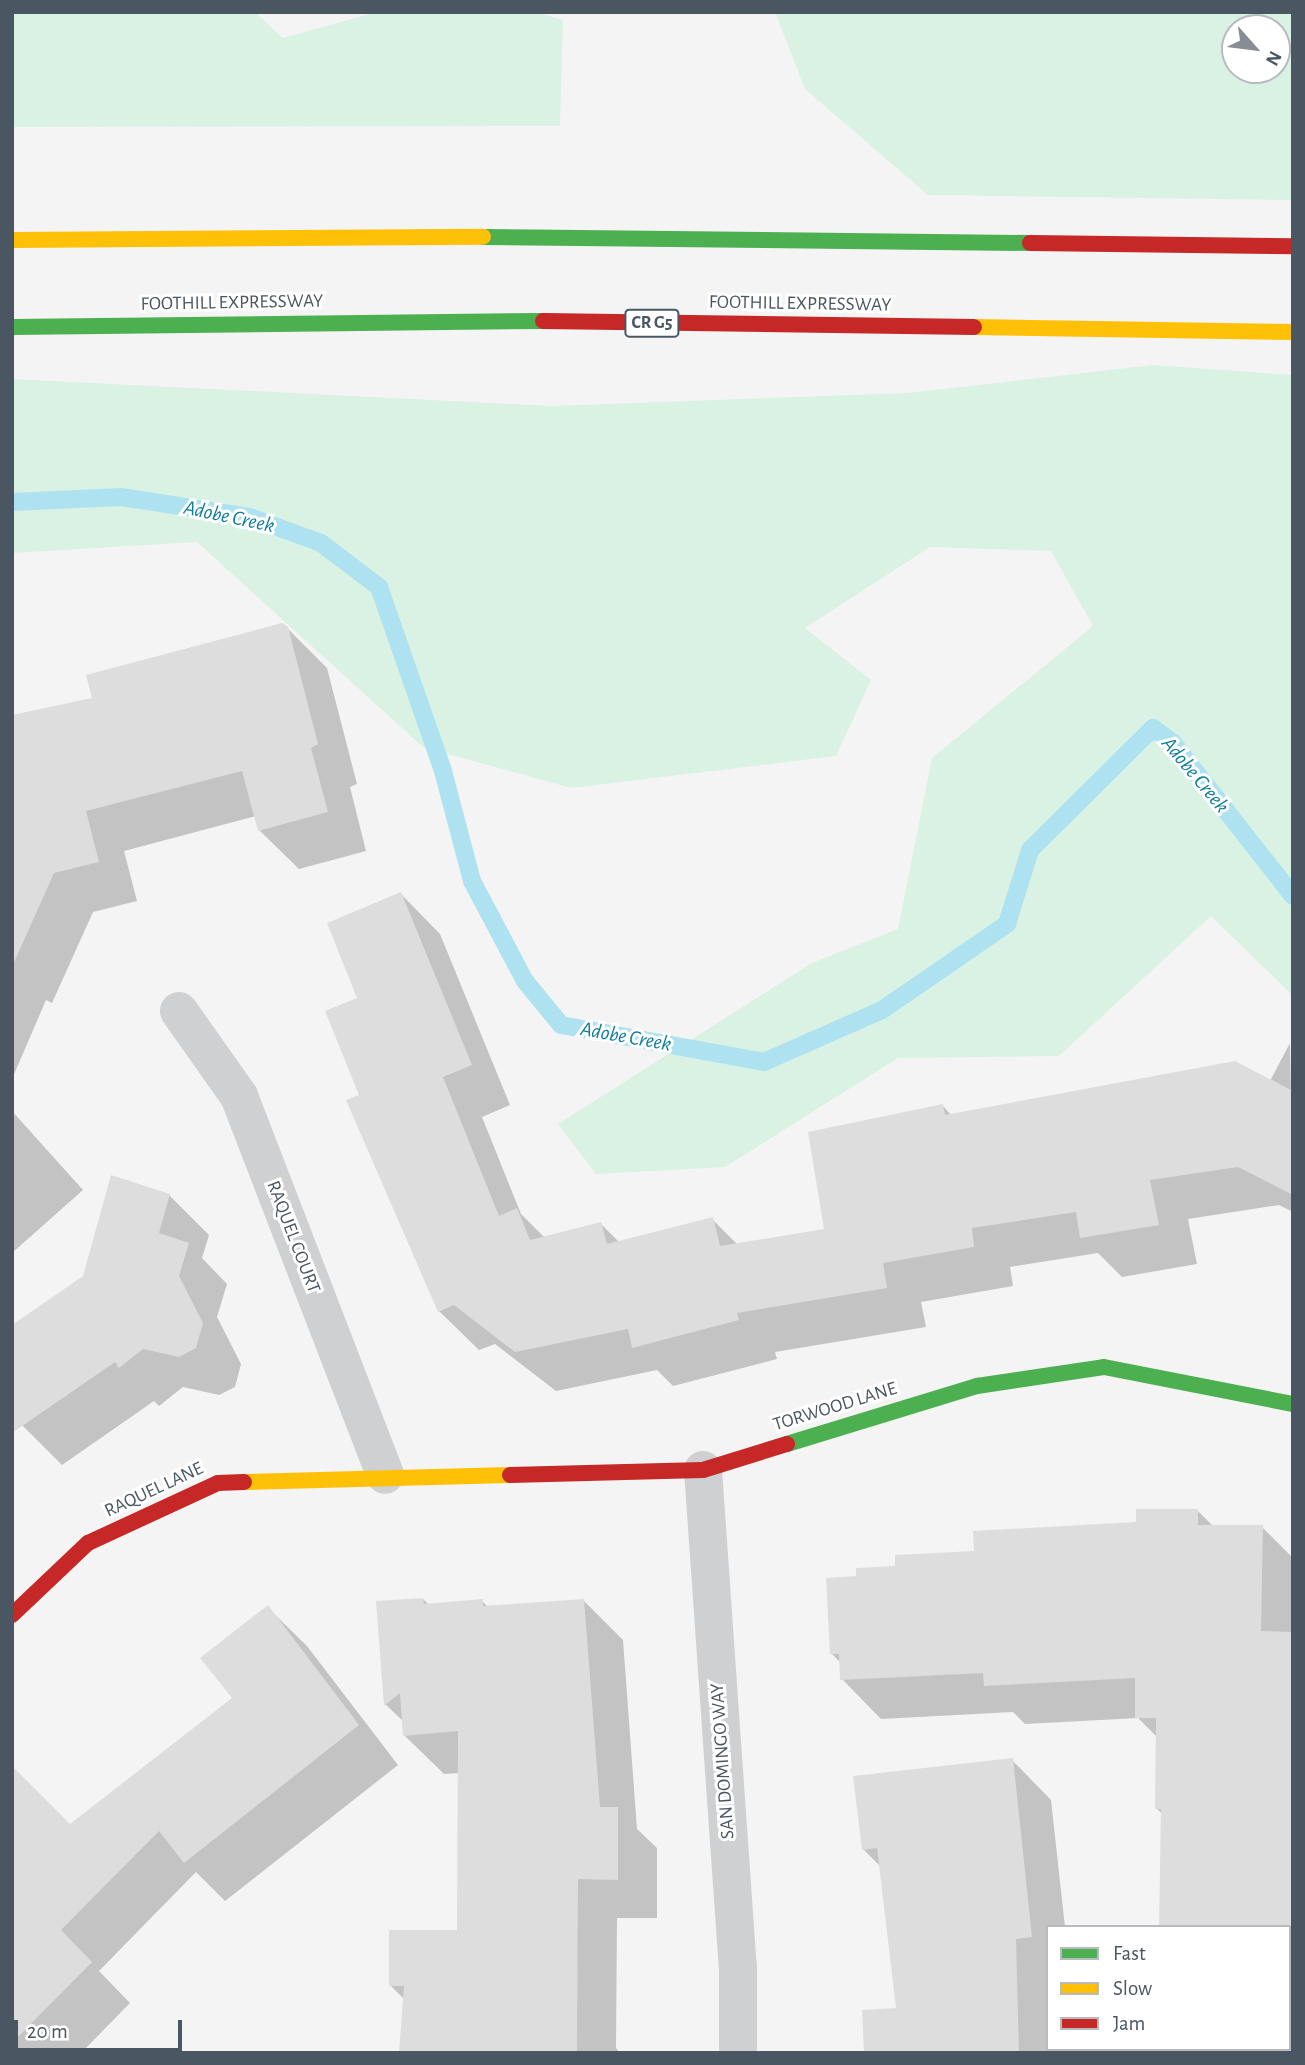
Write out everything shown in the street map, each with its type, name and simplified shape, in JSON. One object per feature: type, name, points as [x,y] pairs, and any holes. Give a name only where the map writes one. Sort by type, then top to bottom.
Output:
[{"type":"main road","points":[[12,240],[451,237],[1293,246]]},
{"type":"main road","name":"FOOTHILL EXPRESSWAY","points":[[12,327],[454,320],[1293,332]]},
{"type":"main road","name":"TORWOOD LANE","points":[[385,1475],[703,1470],[977,1386],[1104,1367],[1293,1404]]},
{"type":"main road","name":"RAQUEL LANE","points":[[12,1615],[88,1543],[218,1483],[385,1475]]},
{"type":"street","name":"RAQUEL COURT","points":[[179,1011],[239,1096],[385,1475]]},
{"type":"street","name":"SAN DOMINGO WAY","points":[[703,1470],[738,1966],[738,2053]]},
{"type":"green space","points":[[12,12],[255,12],[283,38],[377,12],[536,12],[563,20],[560,126],[12,127]]},
{"type":"green space","points":[[775,12],[1293,12],[1293,200],[928,195],[805,89]]},
{"type":"green space","points":[[1153,365],[1293,375],[1293,996],[1211,916],[1059,1056],[898,1058],[725,1167],[596,1174],[558,1124],[812,963],[898,929],[932,758],[1093,626],[1051,551],[930,547],[805,628],[871,680],[836,756],[571,788],[423,747],[197,542],[12,553],[12,379],[552,406],[908,393]]},
{"type":"building","points":[[282,623],[288,627],[318,744],[311,748],[328,812],[258,831],[242,771],[86,811],[99,862],[54,873],[12,967],[12,715],[92,698],[86,675]]},
{"type":"building","points":[[401,892],[472,1065],[443,1077],[499,1216],[517,1208],[530,1240],[601,1222],[607,1244],[713,1217],[720,1246],[824,1229],[808,1132],[943,1104],[945,1115],[1235,1061],[1293,1091],[1293,1195],[1238,1167],[1150,1180],[1159,1225],[1080,1238],[1076,1212],[972,1228],[974,1247],[883,1263],[887,1288],[737,1313],[739,1320],[632,1348],[628,1329],[515,1352],[454,1305],[438,1312],[346,1100],[359,1095],[325,1011],[357,998],[327,923]]},
{"type":"building","points":[[111,1175],[170,1194],[159,1233],[189,1243],[179,1276],[203,1323],[196,1348],[179,1357],[143,1349],[119,1368],[115,1362],[12,1433],[12,1325],[83,1276]]},
{"type":"building","points":[[1136,1509],[1198,1509],[1198,1525],[1263,1525],[1261,1631],[1293,1632],[1293,1927],[1159,1925],[1161,1809],[1155,1809],[1156,1718],[1135,1718],[1135,1678],[984,1686],[983,1673],[840,1680],[839,1654],[830,1654],[826,1578],[856,1576],[856,1568],[895,1566],[895,1555],[974,1551],[973,1531],[1136,1522]]},
{"type":"building","points":[[423,1598],[424,1604],[483,1599],[483,1606],[584,1599],[600,1807],[618,1807],[618,1880],[578,1879],[577,2053],[399,2053],[404,1986],[389,1986],[389,1930],[457,1930],[458,1731],[403,1736],[400,1693],[384,1706],[376,1601]]},
{"type":"building","points":[[268,1605],[359,1725],[184,1863],[159,1831],[61,1930],[92,1962],[12,2043],[12,1766],[70,1824],[232,1698],[200,1658]]},
{"type":"building","points":[[1013,1758],[1032,1937],[1016,1939],[1019,2053],[864,2053],[862,2010],[896,2008],[877,1848],[862,1850],[853,1776]]},
{"type":"waterway","name":"Adobe Creek","points":[[12,502],[121,497],[250,517],[321,543],[379,587],[443,771],[472,881],[525,981],[561,1025],[764,1062],[882,1010],[1007,924],[1030,850],[1153,728],[1173,743],[1293,896]]},
{"type":"traffic: fast","points":[[483,237],[1030,243]]},
{"type":"traffic: fast","points":[[12,327],[543,321]]},
{"type":"traffic: fast","points":[[787,1444],[977,1386],[1104,1367],[1293,1404]]},
{"type":"traffic: slow","points":[[12,240],[483,237]]},
{"type":"traffic: slow","points":[[974,327],[1293,332]]},
{"type":"traffic: slow","points":[[244,1482],[510,1475]]},
{"type":"traffic: jam","points":[[1030,243],[1293,246]]},
{"type":"traffic: jam","points":[[543,321],[974,327]]},
{"type":"traffic: jam","points":[[510,1475],[703,1470],[787,1444]]},
{"type":"traffic: jam","points":[[12,1615],[88,1543],[218,1483],[244,1482]]}]
